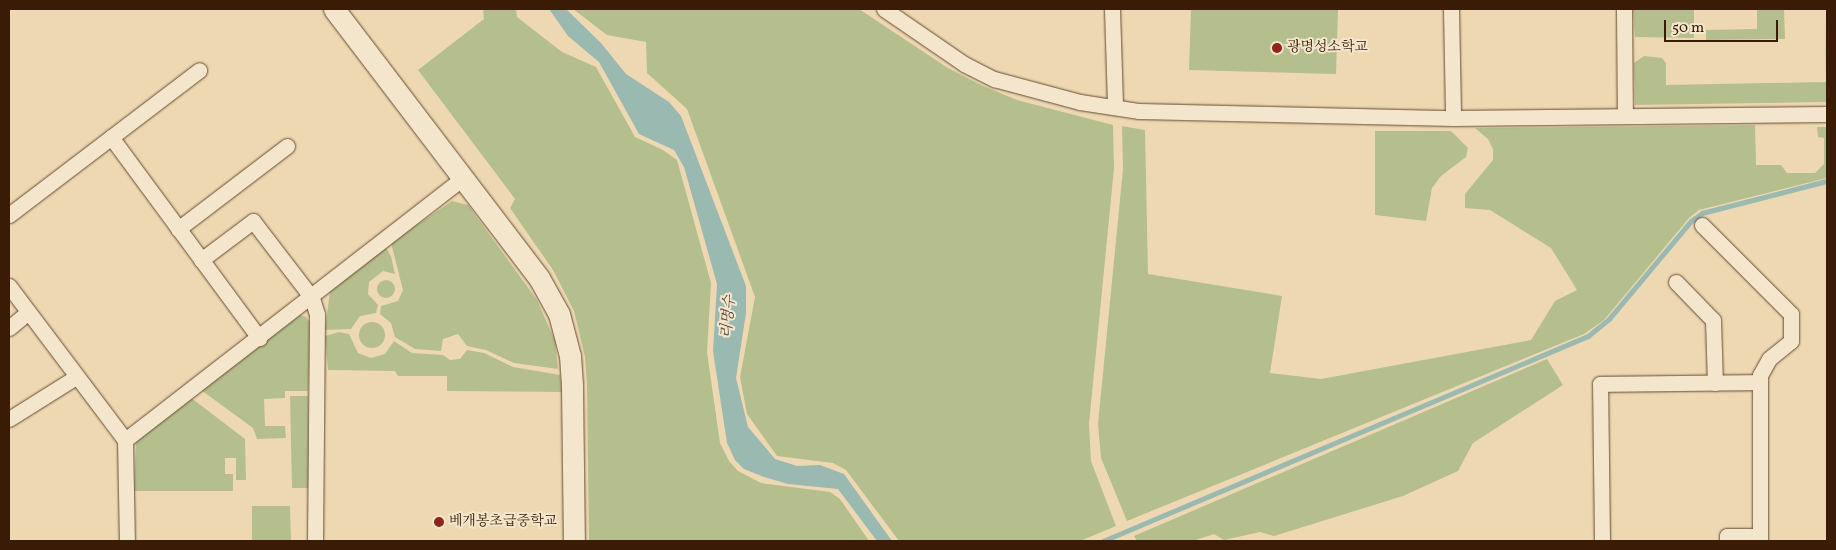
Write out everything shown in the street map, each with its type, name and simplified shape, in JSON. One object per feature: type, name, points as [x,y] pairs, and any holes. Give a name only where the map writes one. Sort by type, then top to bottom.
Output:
[{"type":"street","points":[[334,9],[462,179],[540,278],[559,314],[570,356],[572,386],[574,541]]},
{"type":"street","points":[[884,9],[964,64],[994,79],[1080,102],[1139,111],[1453,118],[1827,114]]},
{"type":"street","points":[[1112,9],[1115,107]]},
{"type":"street","points":[[1451,9],[1453,118]]},
{"type":"street","points":[[1624,9],[1626,115]]},
{"type":"street","points":[[9,215],[199,70]]},
{"type":"street","points":[[111,137],[258,338]]},
{"type":"street","points":[[178,229],[287,146]]},
{"type":"street","points":[[125,440],[312,298],[462,179]]},
{"type":"street","points":[[201,260],[253,221],[312,298],[317,314],[315,541]]},
{"type":"street","points":[[1702,225],[1790,314],[1791,341],[1769,359],[1760,375],[1760,539],[1727,536],[1728,541]]},
{"type":"street","points":[[1676,282],[1713,320],[1715,383]]},
{"type":"street","points":[[9,286],[125,440],[127,541]]},
{"type":"street","points":[[9,328],[28,312]]},
{"type":"street","points":[[9,419],[76,377]]},
{"type":"street","points":[[1602,541],[1600,384],[1760,382]]},
{"type":"green space","points":[[483,9],[516,9],[517,17],[562,52],[596,67],[635,137],[663,150],[677,160],[711,283],[707,352],[720,443],[729,461],[738,471],[761,483],[830,492],[840,499],[869,541],[589,541],[587,384],[585,357],[574,311],[553,270],[510,208],[515,199],[418,70],[484,19]]},
{"type":"green space","points":[[573,9],[859,9],[948,68],[981,85],[1017,100],[1113,125],[1114,168],[1089,424],[1091,461],[1116,526],[1080,541],[899,541],[846,470],[833,463],[777,456],[747,414],[740,377],[755,297],[687,109],[647,73],[646,42],[607,35]]},
{"type":"green space","points":[[1191,9],[1338,9],[1336,74],[1189,70]]},
{"type":"green space","points":[[1633,9],[1694,9],[1694,38],[1635,37]]},
{"type":"green space","points":[[1757,9],[1784,9],[1785,39],[1706,40],[1706,30],[1757,29]]},
{"type":"green space","points":[[1825,9],[1827,102],[1635,105],[1634,63],[1644,56],[1662,58],[1666,63],[1666,85],[1826,82]]},
{"type":"green space","points":[[1755,125],[1756,165],[1781,165],[1787,173],[1815,173],[1824,164],[1824,138],[1818,137],[1817,127],[1827,127],[1827,178],[1699,210],[1689,218],[1604,320],[1584,334],[1127,521],[1101,458],[1098,424],[1123,169],[1122,126],[1145,130],[1148,274],[1282,296],[1270,373],[1321,379],[1531,340],[1555,301],[1577,290],[1551,248],[1490,210],[1465,208],[1465,194],[1493,160],[1493,149],[1488,139],[1475,128]]},
{"type":"green space","points":[[1375,131],[1451,131],[1468,148],[1466,157],[1441,176],[1432,188],[1426,221],[1375,215]]},
{"type":"green space","points":[[452,201],[468,205],[537,300],[555,341],[558,369],[514,363],[486,350],[467,346],[458,334],[443,339],[441,351],[415,349],[395,337],[391,323],[380,314],[381,306],[398,301],[403,290],[391,243]]},
{"type":"green space","points":[[386,248],[391,256],[395,274],[383,271],[369,282],[368,294],[378,305],[376,313],[360,316],[351,329],[325,330],[330,291]]},
{"type":"green space","points":[[386,280],[392,283],[395,289],[392,295],[386,298],[380,295],[377,289],[380,283]]},
{"type":"green space","points":[[300,315],[306,317],[311,324],[308,391],[285,391],[285,398],[264,399],[265,426],[285,426],[286,438],[257,439],[253,428],[201,390]]},
{"type":"green space","points":[[372,322],[381,326],[385,335],[381,344],[372,348],[363,344],[359,335],[363,326]]},
{"type":"green space","points":[[339,332],[349,334],[358,353],[371,358],[385,354],[394,341],[412,353],[443,355],[450,360],[460,359],[467,350],[484,353],[513,367],[560,375],[562,392],[447,391],[447,376],[398,376],[395,371],[328,370],[325,336]]},
{"type":"green space","points":[[1547,359],[1563,385],[1473,443],[1458,471],[1403,496],[1274,536],[1260,532],[1224,540],[1214,534],[1193,541],[1137,541],[1134,536]]},
{"type":"green space","points":[[290,396],[308,396],[310,488],[292,488]]},
{"type":"green space","points":[[190,397],[245,439],[246,480],[236,480],[236,458],[225,458],[225,474],[233,474],[233,491],[134,491],[136,442],[140,435]]},
{"type":"green space","points":[[252,506],[290,506],[291,541],[252,541]]},
{"type":"water","name":"리명수","points":[[549,9],[566,9],[601,43],[626,74],[669,102],[681,116],[746,286],[746,313],[736,378],[748,427],[775,459],[797,466],[820,465],[844,474],[892,541],[877,541],[838,489],[788,484],[744,469],[735,460],[727,443],[713,351],[717,284],[684,167],[674,150],[639,134],[599,62],[568,36]]},
{"type":"waterway","points":[[1103,541],[1588,336],[1609,319],[1691,221],[1702,213],[1827,181]]},
{"type":"place","name":"광명성소학교","points":[[1277,48]]},
{"type":"place","name":"베개봉초급중학교","points":[[439,522]]}]
